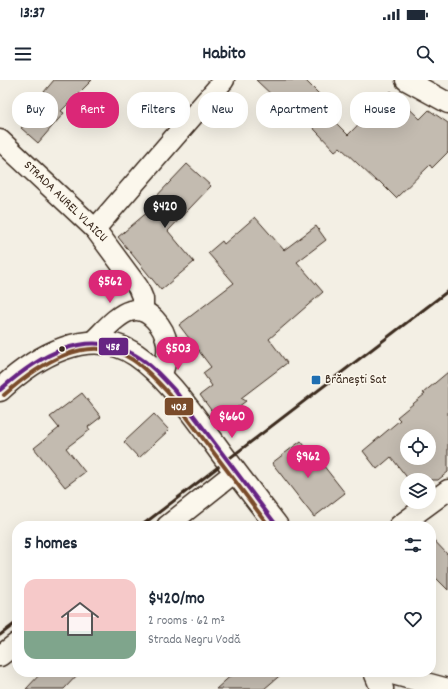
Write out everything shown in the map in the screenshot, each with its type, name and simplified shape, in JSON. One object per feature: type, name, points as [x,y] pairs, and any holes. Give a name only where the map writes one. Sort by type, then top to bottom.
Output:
[{"type":"main road","points":[[0,390],[23,370],[40,359],[67,347],[92,342],[127,350],[143,360],[161,377],[273,521]]},
{"type":"main road","points":[[377,677],[382,689]]},
{"type":"street","points":[[95,229],[224,80]]},
{"type":"street","points":[[406,80],[448,103]]},
{"type":"street","name":"STRADA AUREL VLAICU","points":[[0,140],[95,229],[111,248],[138,287],[143,299],[144,311]]},
{"type":"street","points":[[92,342],[123,314],[136,310],[144,311],[155,320],[164,334],[167,344],[166,357],[161,377]]},
{"type":"street","points":[[173,521],[235,472]]},
{"type":"street","points":[[406,521],[448,490]]},
{"type":"street","points":[[0,656],[12,647]]},
{"type":"street","points":[[404,677],[448,689]]},
{"type":"building","points":[[54,80],[92,80],[80,92],[66,92],[66,106],[61,111],[64,113],[58,120],[58,92],[44,92]]},
{"type":"building","points":[[256,80],[305,80],[317,92],[269,92]]},
{"type":"building","points":[[410,109],[420,119],[429,110],[448,123],[448,152],[432,168],[430,165],[396,198],[340,147],[335,151],[313,128],[341,128],[348,135],[355,128],[410,128]]},
{"type":"building","points":[[21,128],[51,128],[38,143]]},
{"type":"building","points":[[187,164],[211,186],[168,231],[194,262],[161,290],[118,237],[156,205],[152,201]]},
{"type":"building","points":[[255,217],[284,250],[316,226],[326,240],[297,262],[323,292],[269,339],[287,363],[241,398],[246,401],[219,421],[200,395],[212,386],[203,373],[211,367],[179,325],[234,283],[208,253],[222,241],[224,244]]},
{"type":"building","points":[[448,372],[448,472],[438,480],[436,480],[436,473],[404,473],[391,457],[377,469],[363,451],[400,420],[397,417],[425,394],[423,393]]},
{"type":"building","points":[[82,393],[101,417],[88,427],[90,430],[66,448],[85,472],[65,487],[34,448],[59,428],[50,417]]},
{"type":"building","points":[[154,414],[169,430],[139,458],[124,442]]},
{"type":"building","points":[[301,441],[321,467],[323,465],[345,493],[314,517],[272,463]]},
{"type":"building","points":[[436,542],[448,555],[448,590],[436,578]]},
{"type":"building","points":[[37,677],[75,677],[64,689],[26,689]]},
{"type":"building","points":[[229,677],[278,677],[264,689],[216,689]]},
{"type":"railway","points":[[148,521],[448,291]]},
{"type":"railway","points":[[0,635],[12,626]]},
{"type":"transit line","name":"458","points":[[0,390],[30,367],[63,349],[81,345],[98,344],[117,347],[135,355],[152,367],[176,392],[273,521]]},
{"type":"transit line","name":"403","points":[[4,395],[33,372],[48,363],[65,355],[82,350],[99,349],[116,352],[133,360],[149,373],[171,396],[265,521]]},
{"type":"place","name":"Brănești Sat","points":[[316,380]]}]
